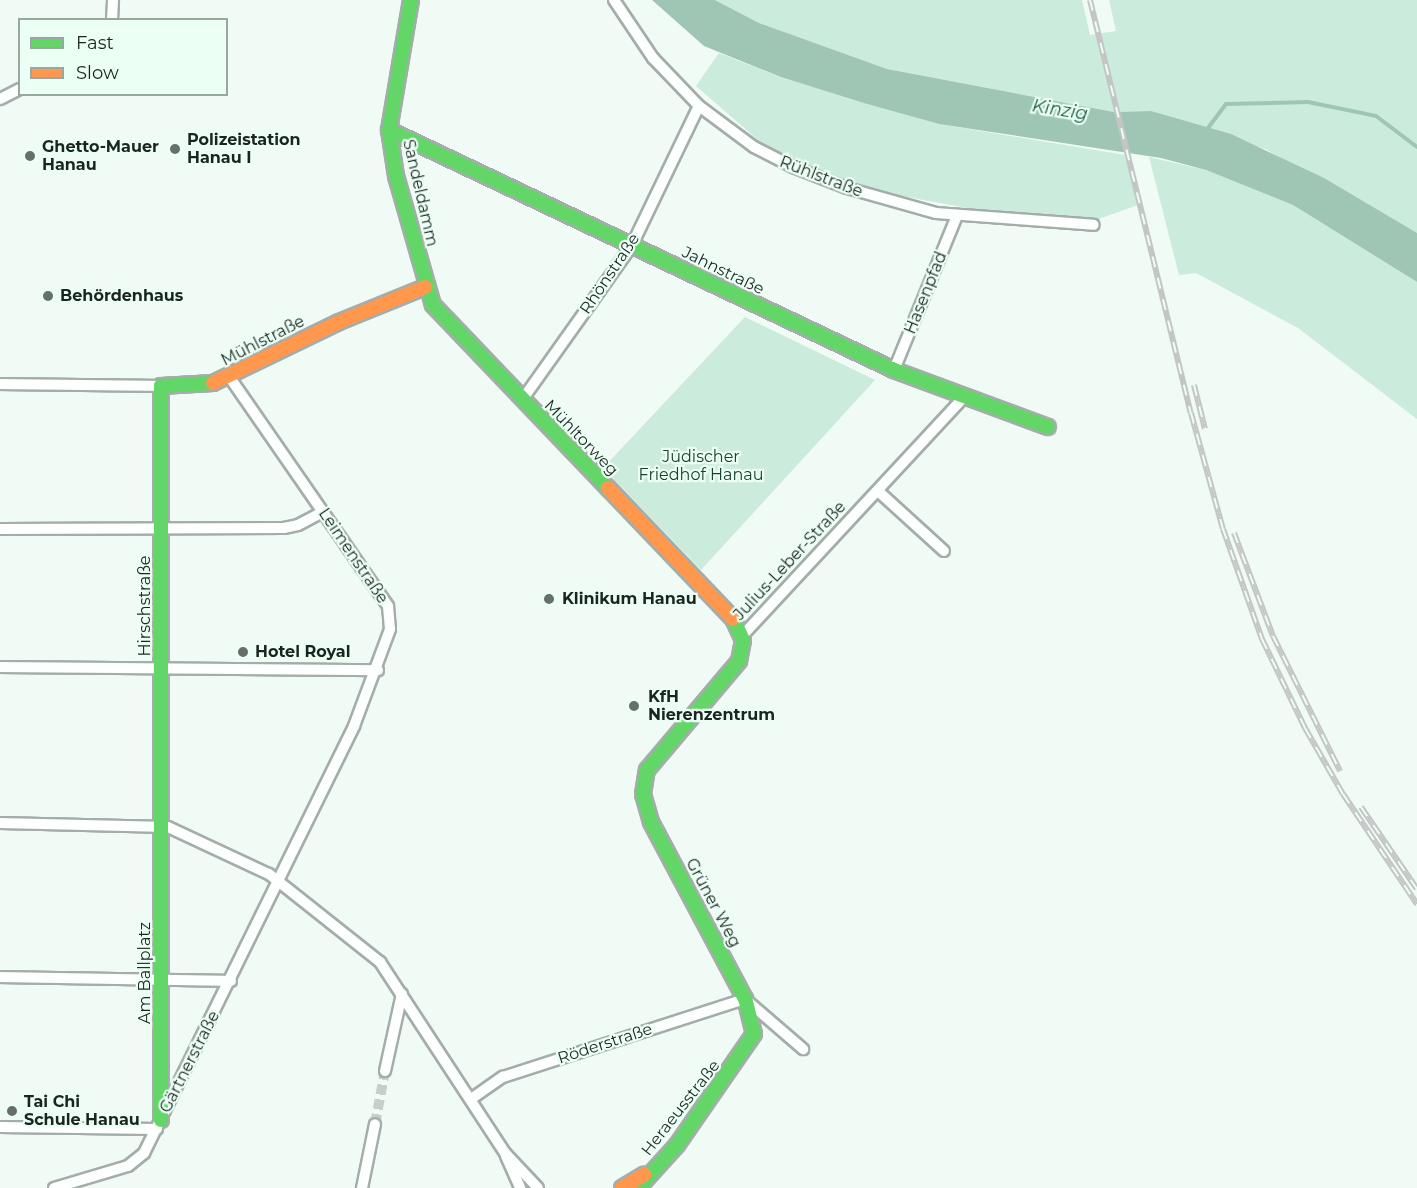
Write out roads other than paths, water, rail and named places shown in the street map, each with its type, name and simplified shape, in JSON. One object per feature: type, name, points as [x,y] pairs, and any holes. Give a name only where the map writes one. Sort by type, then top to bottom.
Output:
[{"type":"street","points":[[112,18],[113,0]]},
{"type":"street","name":"Sandeldamm","points":[[411,0],[389,130],[396,176],[425,287]]},
{"type":"street","name":"Rühlstraße","points":[[614,0],[653,58],[699,106],[754,147],[792,167],[865,194],[957,216],[1094,225]]},
{"type":"street","points":[[0,99],[18,90]]},
{"type":"street","name":"Rhönstraße","points":[[522,400],[632,245],[699,106]]},
{"type":"street","name":"Jahnstraße","points":[[389,130],[894,370],[1048,427]]},
{"type":"street","name":"Hasenpfad","points":[[894,370],[957,216]]},
{"type":"street","name":"Mühlstraße","points":[[0,384],[205,385],[230,378],[333,325],[425,287]]},
{"type":"street","name":"Mühltorweg","points":[[425,287],[441,317],[735,621],[742,636]]},
{"type":"street","name":"Leimenstraße","points":[[230,378],[390,612],[390,629],[378,670],[280,882]]},
{"type":"street","name":"Hirschstraße","points":[[161,386],[161,827]]},
{"type":"street","name":"Julius-Leber-Straße","points":[[651,822],[643,794],[646,771],[739,661],[742,636],[964,397]]},
{"type":"street","points":[[878,491],[944,551]]},
{"type":"street","points":[[0,529],[291,528],[322,512]]},
{"type":"street","points":[[0,667],[378,670]]},
{"type":"street","name":"Grüner Weg","points":[[651,822],[745,999],[754,1028],[748,1047]]},
{"type":"street","points":[[0,823],[161,827],[243,860],[280,882],[373,954],[402,994],[505,1153],[520,1188]]},
{"type":"street","name":"Am Ballplatz","points":[[159,1124],[162,980],[161,827]]},
{"type":"street","name":"Gärtnerstraße","points":[[54,1188],[128,1166],[144,1153],[280,882]]},
{"type":"street","points":[[0,977],[231,981]]},
{"type":"street","points":[[385,1071],[402,994]]},
{"type":"street","name":"Grüner Weg","points":[[745,999],[803,1049]]},
{"type":"street","name":"Röderstraße","points":[[471,1099],[503,1077],[745,999]]},
{"type":"street","name":"Heraeusstraße","points":[[638,1188],[670,1154],[748,1047]]},
{"type":"street","points":[[0,1127],[159,1124]]},
{"type":"street","points":[[362,1188],[375,1124]]},
{"type":"street","points":[[505,1153],[538,1188]]},
{"type":"street","points":[[652,1188],[670,1154]]},
{"type":"street","points":[[622,1188],[655,1169]]},
{"type":"water","name":"Kinzig","points":[[652,0],[715,0],[759,23],[887,69],[1114,112],[1151,111],[1231,134],[1324,178],[1417,233],[1417,282],[1293,205],[1206,170],[1161,158],[939,124],[864,103],[781,77],[704,46]]},
{"type":"waterway","points":[[1208,128],[1226,104],[1308,102],[1376,116],[1417,147]]},
{"type":"tunnel","points":[[375,1124],[385,1071]]},
{"type":"railway","points":[[1090,0],[1191,413],[1223,529],[1262,639],[1305,728],[1343,794],[1417,904]]},
{"type":"railway","points":[[1194,385],[1205,429]]},
{"type":"railway","points":[[1234,533],[1273,636],[1340,771]]},
{"type":"railway","points":[[1361,807],[1417,889]]},
{"type":"place","name":"Polizeistation Hanau I","points":[[175,149]]},
{"type":"place","name":"Ghetto-Mauer Hanau","points":[[30,156]]},
{"type":"place","name":"Behördenhaus","points":[[48,296]]},
{"type":"place","name":"Klinikum Hanau","points":[[549,599]]},
{"type":"place","name":"Hotel Royal","points":[[243,652]]},
{"type":"place","name":"KfH Nierenzentrum","points":[[634,706]]},
{"type":"place","name":"Tai Chi Schule Hanau","points":[[12,1111]]},
{"type":"park label","name":"Jüdischer Friedhof Hanau","points":[[701,466]]}]
